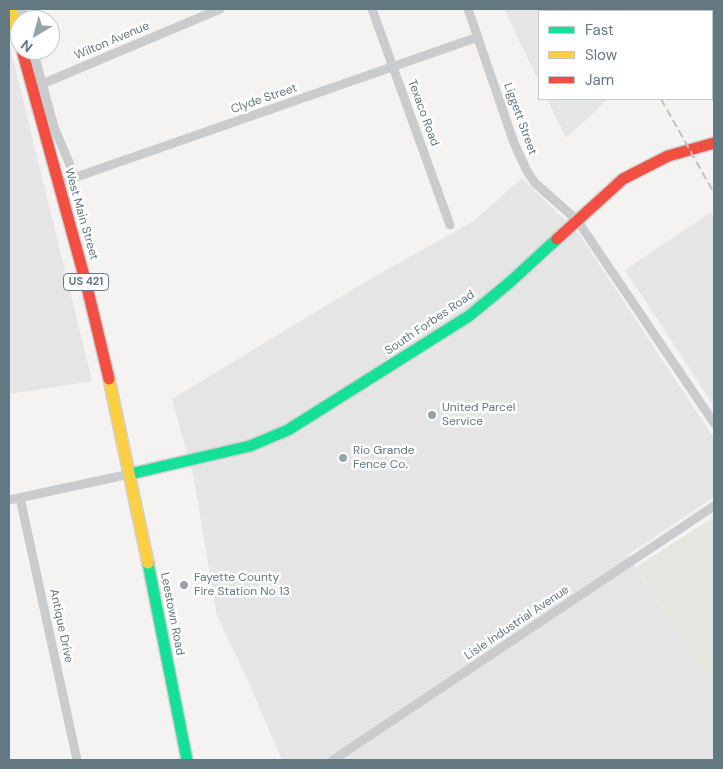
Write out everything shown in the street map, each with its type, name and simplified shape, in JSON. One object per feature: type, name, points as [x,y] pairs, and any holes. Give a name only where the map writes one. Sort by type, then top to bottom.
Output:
[{"type":"main road","name":"West Main Street","points":[[26,60],[37,88],[58,183],[89,295],[130,474]]},
{"type":"main road","name":"South Forbes Road","points":[[130,474],[250,446],[288,430],[469,316],[509,283],[623,179],[668,156],[714,142]]},
{"type":"main road","name":"Leestown Road","points":[[130,474],[188,760]]},
{"type":"street","name":"Wilton Avenue","points":[[37,88],[220,9]]},
{"type":"street","name":"Texaco Road","points":[[372,9],[450,225]]},
{"type":"street","name":"Liggett Street","points":[[468,9],[514,143],[526,171],[535,182],[577,220]]},
{"type":"street","name":"Clyde Street","points":[[58,183],[478,37]]},
{"type":"street","points":[[34,60],[37,88],[75,177]]},
{"type":"street","points":[[577,220],[714,422]]},
{"type":"street","points":[[9,500],[130,474]]},
{"type":"street","name":"Antique Drive","points":[[20,498],[77,760]]},
{"type":"street","name":"Lisle Industrial Avenue","points":[[333,760],[714,506]]},
{"type":"shaded area","points":[[504,9],[609,9],[538,10],[538,80]]},
{"type":"shaded area","points":[[9,42],[10,60],[13,60],[92,381],[9,394]]},
{"type":"shaded area","points":[[547,100],[607,100],[566,138]]},
{"type":"shaded area","points":[[522,178],[579,234],[714,438],[714,497],[628,555],[714,688],[714,760],[282,760],[249,683],[217,616],[194,479],[172,399],[370,279],[474,221]]},
{"type":"shaded area","points":[[711,212],[714,218],[714,406],[625,270]]},
{"type":"shaded area","points":[[714,517],[714,688],[636,567]]},
{"type":"railway","points":[[662,100],[714,193]]},
{"type":"traffic: fast","points":[[130,474],[250,446],[288,430],[469,316],[509,283],[557,239]]},
{"type":"traffic: fast","points":[[148,563],[187,760]]},
{"type":"traffic: slow","points":[[109,379],[148,563]]},
{"type":"traffic: jam","points":[[25,60],[87,287],[109,379]]},
{"type":"traffic: jam","points":[[557,239],[623,179],[668,156],[714,143]]},
{"type":"place","name":"United Parcel Service","points":[[432,415]]},
{"type":"place","name":"Rio Grande Fence Co.","points":[[343,458]]},
{"type":"place","name":"Fayette County Fire Station No 13","points":[[184,585]]}]
